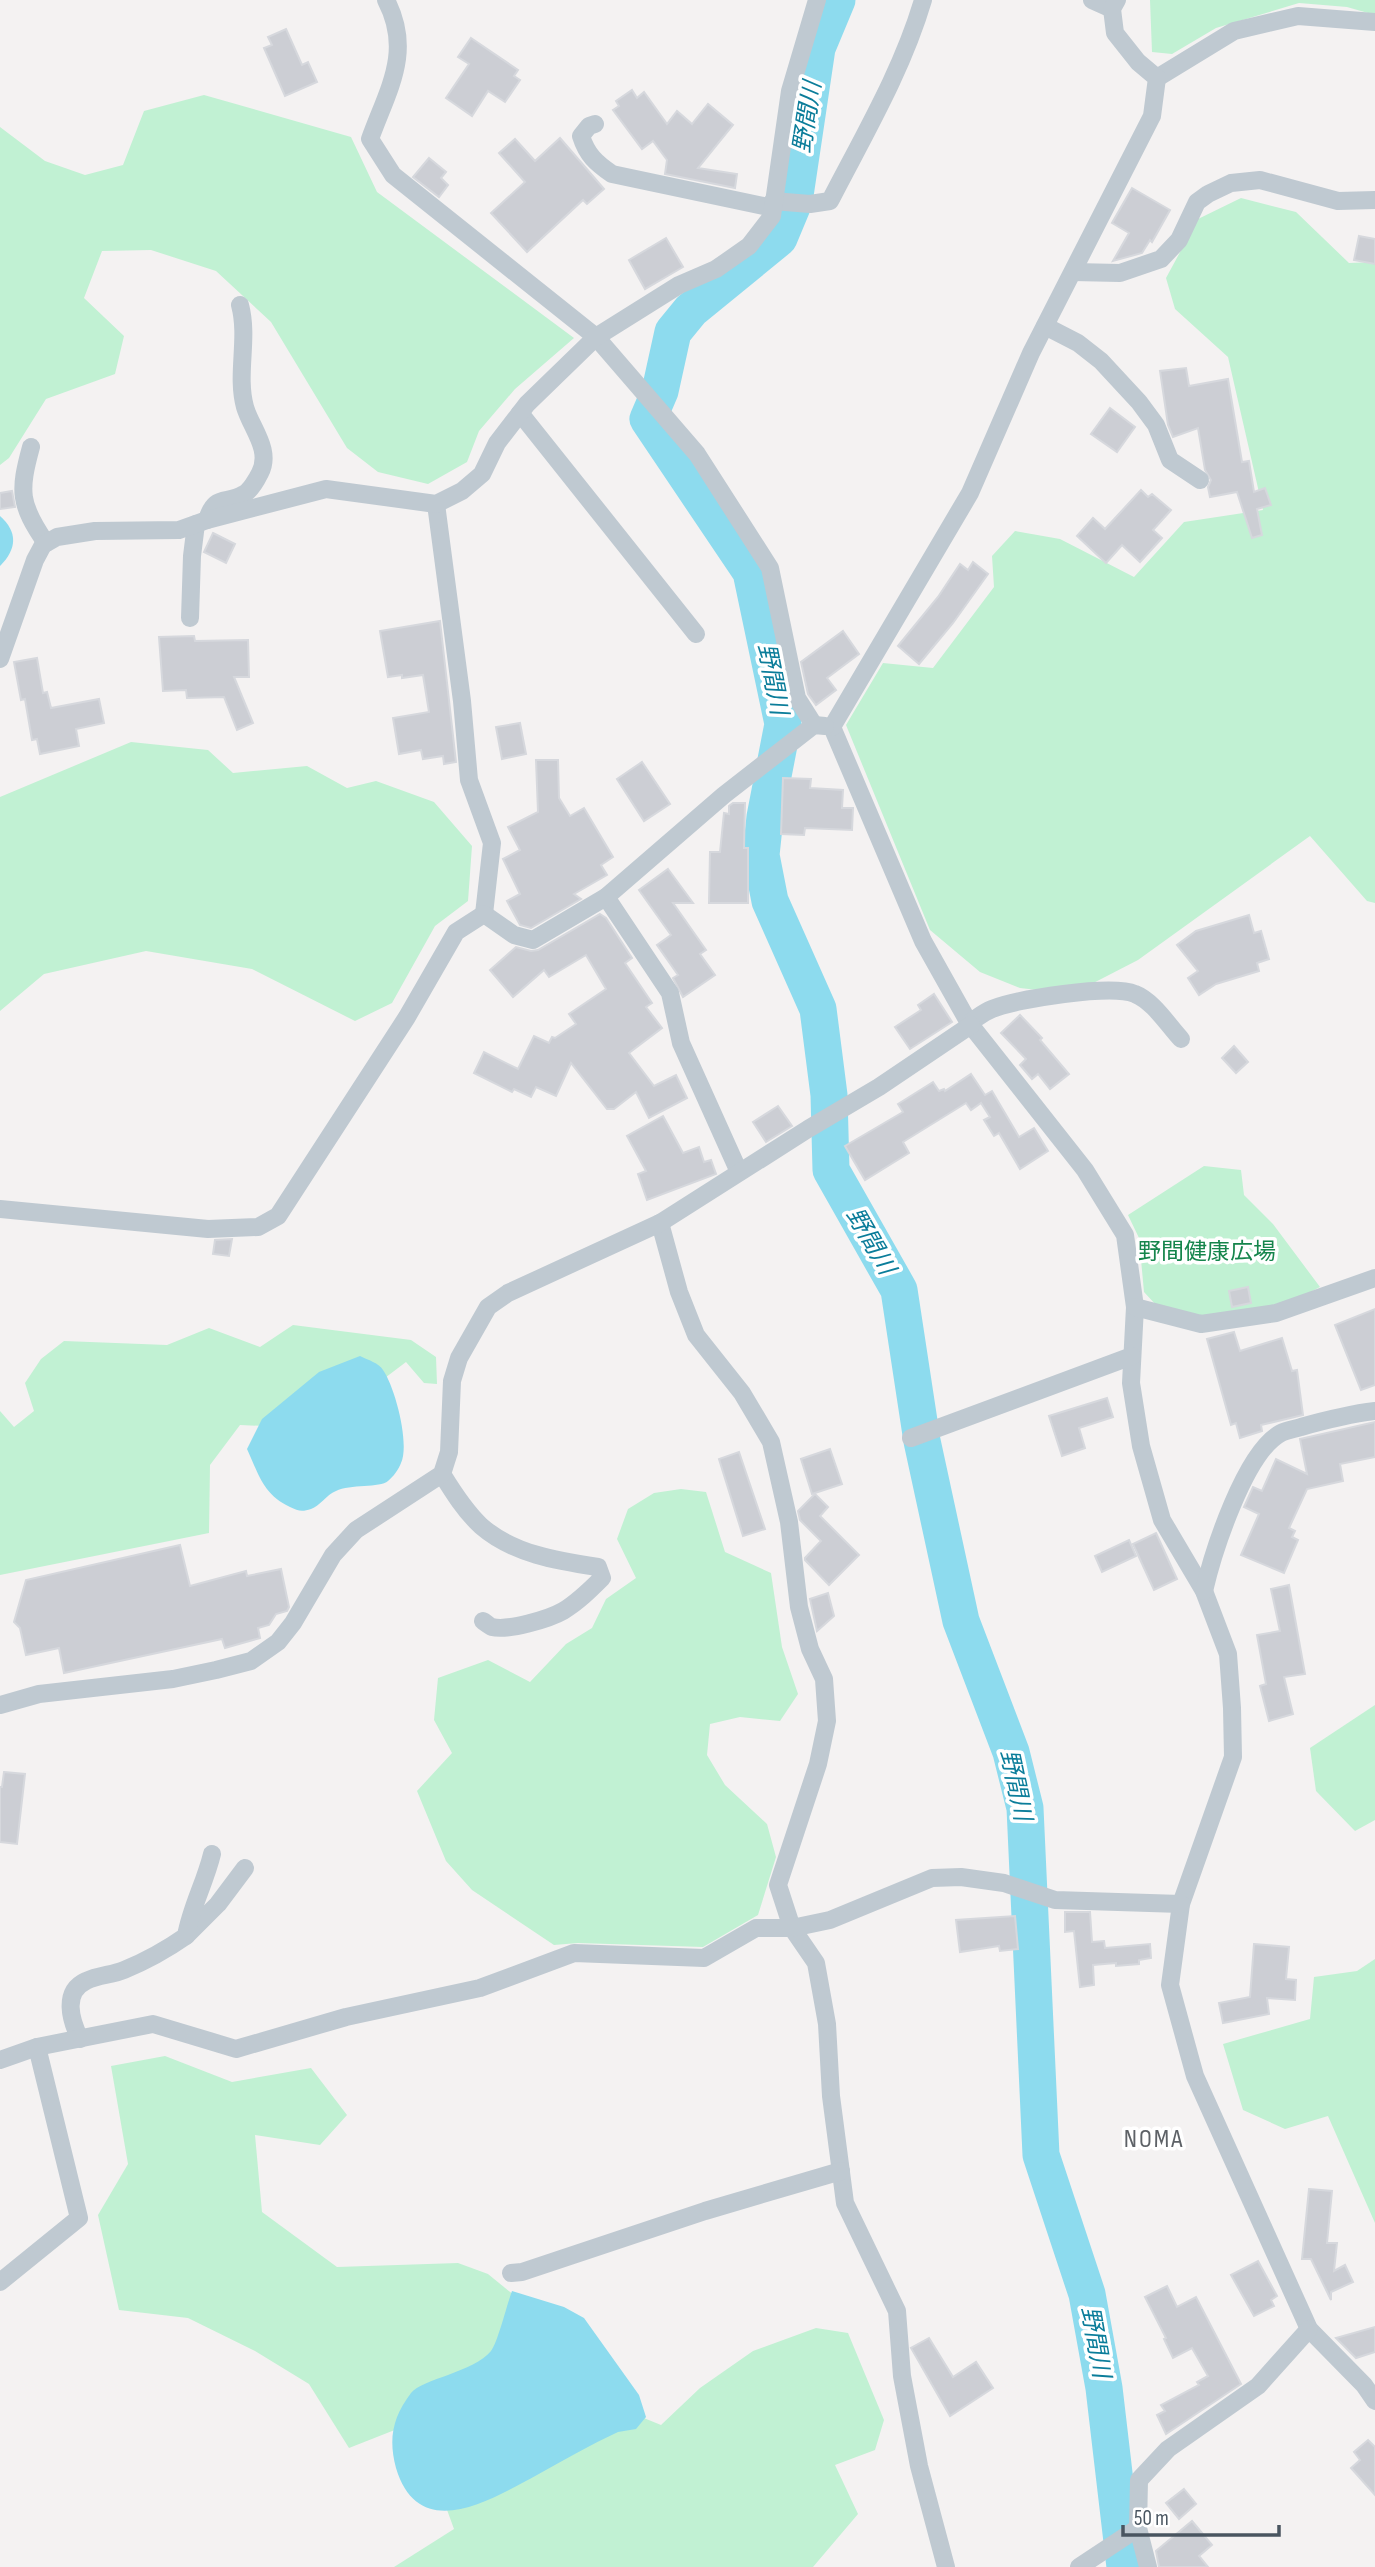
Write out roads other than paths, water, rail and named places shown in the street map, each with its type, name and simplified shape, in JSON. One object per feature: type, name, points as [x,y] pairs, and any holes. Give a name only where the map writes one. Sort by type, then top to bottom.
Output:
[{"type":"street","points":[[386,0],[398,31],[398,62],[370,139],[393,175],[596,337],[697,454],[770,568],[797,698],[823,726],[923,941],[970,1024],[1086,1170],[1125,1235],[1135,1307],[1131,1383],[1140,1447],[1162,1520],[1204,1591],[1228,1654],[1233,1757],[1181,1904],[1170,1985],[1195,2076],[1309,2329],[1364,2385],[1375,2401]]},
{"type":"street","points":[[0,659],[35,560],[46,543],[57,537],[95,531],[179,530],[326,489],[436,504],[462,491],[482,474],[497,443],[520,413],[596,337],[679,285],[716,269],[749,246],[772,216],[790,91],[817,0]]},
{"type":"street","points":[[595,124],[589,126],[581,136],[586,152],[612,174],[773,204],[830,201],[887,91],[914,30],[923,0]]},
{"type":"street","points":[[1092,0],[1115,5],[1115,33],[1138,62],[1157,78]]},
{"type":"street","points":[[1157,78],[1234,31],[1297,16],[1375,23]]},
{"type":"street","points":[[484,914],[514,935],[533,940],[606,897],[724,795],[823,726],[970,493],[1045,326],[1152,116],[1157,78]]},
{"type":"street","points":[[1073,272],[1120,273],[1161,259],[1179,240],[1197,202],[1231,183],[1260,180],[1338,201],[1375,200]]},
{"type":"street","points":[[190,618],[192,556],[202,522],[218,501],[244,494],[262,471],[264,455],[260,438],[245,405],[242,384],[245,322],[240,305]]},
{"type":"street","points":[[1045,326],[1078,343],[1121,382],[1156,425],[1170,460],[1200,481]]},
{"type":"street","points":[[520,413],[696,634]]},
{"type":"street","points":[[31,447],[22,480],[23,496],[46,543]]},
{"type":"street","points":[[436,504],[462,701],[469,780],[492,843],[484,914]]},
{"type":"street","points":[[606,897],[670,993],[681,1043],[739,1172]]},
{"type":"street","points":[[0,1209],[208,1229],[258,1227],[278,1216],[407,1017],[456,932],[484,914]]},
{"type":"street","points":[[0,1705],[39,1694],[173,1679],[251,1661],[278,1642],[293,1623],[333,1555],[356,1530],[442,1474],[449,1452],[452,1381],[459,1357],[488,1307],[508,1293],[660,1223],[879,1087],[989,1010],[1006,1004],[1100,990],[1126,991],[1139,995],[1181,1039]]},
{"type":"street","points":[[660,1223],[678,1292],[696,1335],[743,1393],[771,1441],[789,1522],[799,1607],[810,1649],[824,1679],[827,1721],[818,1764],[778,1885],[792,1928],[816,1963],[827,2024],[831,2096],[845,2203],[897,2311],[904,2389],[919,2466],[946,2567]]},
{"type":"street","points":[[1135,1307],[1201,1324],[1276,1312],[1375,1278]]},
{"type":"street","points":[[911,1438],[1132,1356]]},
{"type":"street","points":[[1204,1591],[1212,1556],[1234,1502],[1250,1469],[1268,1444],[1280,1433],[1375,1410]]},
{"type":"street","points":[[442,1474],[459,1501],[482,1526],[508,1544],[543,1557],[598,1567],[602,1578],[582,1598],[562,1612],[540,1620],[492,1627],[483,1621]]},
{"type":"street","points":[[186,1936],[190,1914],[209,1870],[212,1854]]},
{"type":"street","points":[[80,2039],[71,2020],[70,2005],[76,1989],[86,1981],[119,1972],[159,1955],[186,1936],[218,1904],[245,1868]]},
{"type":"street","points":[[0,2060],[37,2047],[153,2024],[236,2049],[346,2017],[480,1988],[573,1954],[704,1958],[756,1928],[792,1928],[830,1920],[932,1878],[961,1877],[1004,1883],[1055,1900],[1181,1904]]},
{"type":"street","points":[[0,2282],[79,2218],[37,2047]]},
{"type":"street","points":[[511,2273],[522,2272],[705,2211],[841,2171]]},
{"type":"street","points":[[1148,2567],[1138,2528],[1139,2480],[1168,2449],[1258,2386],[1309,2329]]},
{"type":"street","points":[[1079,2567],[1138,2528]]},
{"type":"water","points":[[0,516],[10,528],[13,541],[10,553],[0,566]]},
{"type":"water","points":[[360,1356],[376,1364],[388,1378],[400,1416],[404,1443],[400,1465],[384,1483],[342,1489],[311,1509],[303,1511],[293,1508],[281,1502],[268,1490],[247,1449],[262,1419],[319,1372]]},
{"type":"water","points":[[512,2291],[564,2307],[584,2318],[639,2395],[646,2417],[636,2429],[618,2432],[479,2504],[439,2510],[421,2505],[407,2491],[396,2468],[392,2437],[396,2419],[411,2393],[417,2388],[473,2364],[491,2351]]},
{"type":"waterway","name":"野間川","points":[[837,0],[817,48],[794,202],[779,238],[691,310],[673,332],[660,391],[648,419],[751,572],[783,724],[765,817],[761,855],[770,901],[818,1009],[829,1095],[831,1170],[899,1290],[922,1441],[961,1621],[1011,1752],[1025,1808],[1041,2155],[1087,2294],[1104,2388],[1125,2567]]},
{"type":"district","name":"NOMA","points":[[1154,2138]]},
{"type":"park label","name":"野間健康広場","points":[[1207,1251]]}]
